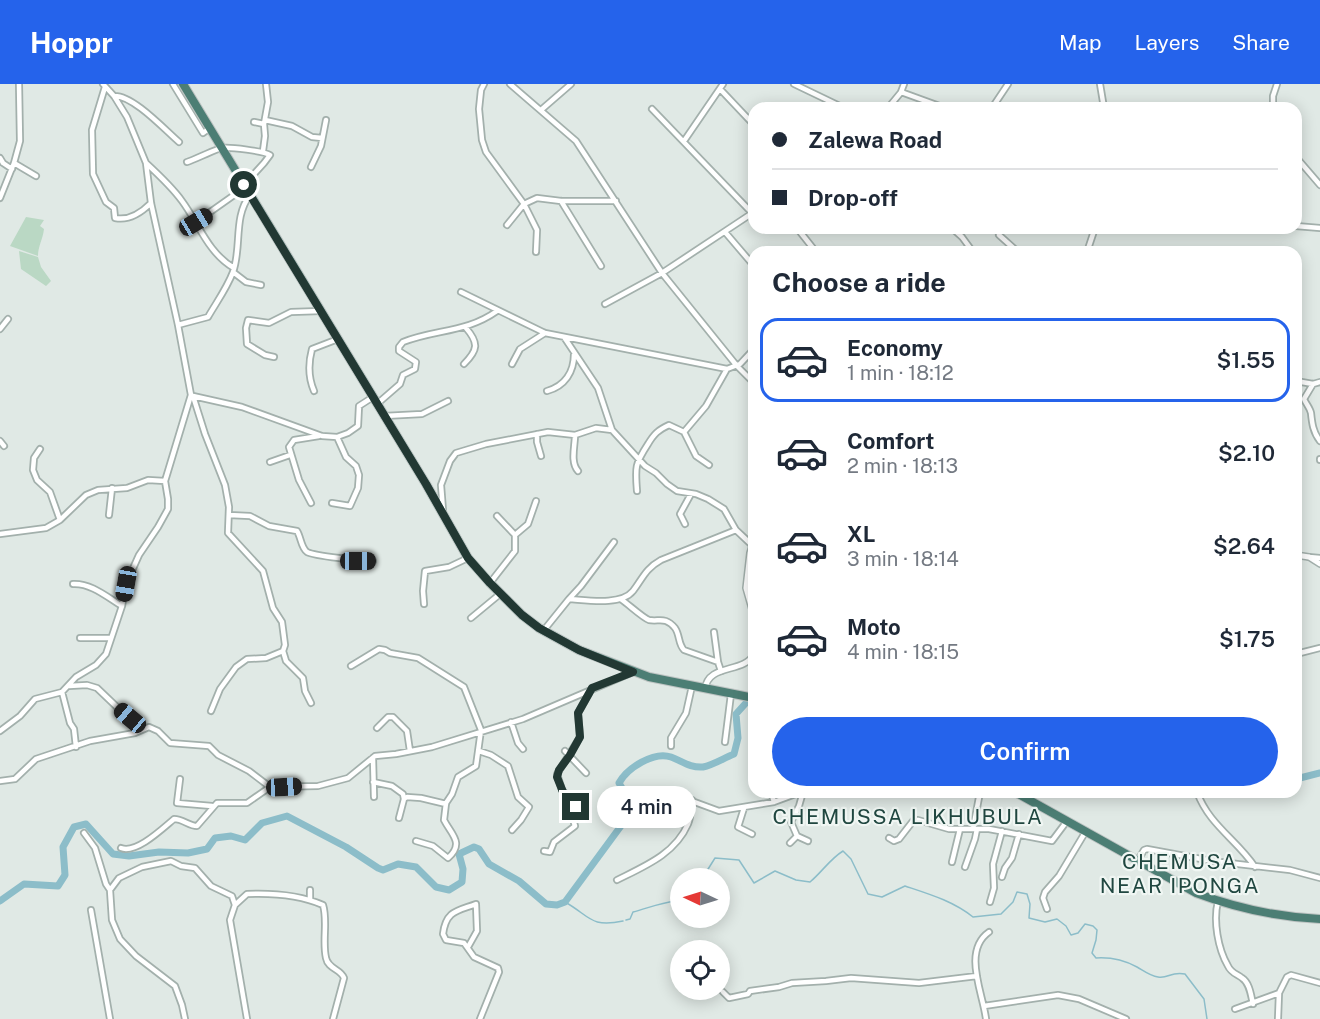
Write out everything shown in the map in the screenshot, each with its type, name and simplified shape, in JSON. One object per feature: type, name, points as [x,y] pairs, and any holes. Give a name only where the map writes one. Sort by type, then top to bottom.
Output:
[{"type":"highway","points":[[183,84],[321,310],[468,558],[500,594],[522,615],[544,631],[579,650],[633,672],[748,697]]},
{"type":"highway","points":[[1027,798],[1188,889],[1218,901],[1261,913],[1320,919]]},
{"type":"street","points":[[0,198],[20,141],[19,84]]},
{"type":"street","points":[[173,84],[203,133],[210,128]]},
{"type":"street","points":[[263,151],[268,102],[266,84]]},
{"type":"street","points":[[484,84],[479,109],[482,140],[486,152],[524,204],[537,230],[536,252]]},
{"type":"street","points":[[510,84],[576,141],[662,273],[748,377]]},
{"type":"street","points":[[541,110],[571,84]]},
{"type":"street","points":[[684,141],[723,84]]},
{"type":"street","points":[[794,84],[832,102]]},
{"type":"street","points":[[893,102],[905,84]]},
{"type":"street","points":[[996,102],[1008,84]]},
{"type":"street","points":[[1100,84],[1103,102]]},
{"type":"street","points":[[1273,102],[1277,84]]},
{"type":"street","points":[[104,85],[127,117],[146,163],[151,203],[192,395],[225,482],[229,515],[228,533],[260,567],[265,576],[273,608],[282,622],[285,645],[283,651],[287,664],[303,678],[305,691],[311,703]]},
{"type":"street","points":[[104,85],[91,133],[95,179],[106,202],[114,208],[115,218],[120,219],[136,214],[151,203]]},
{"type":"street","points":[[720,90],[748,119]]},
{"type":"street","points":[[901,92],[928,102]]},
{"type":"street","points":[[114,96],[122,97],[138,107],[179,142]]},
{"type":"street","points":[[652,108],[748,207]]},
{"type":"street","points":[[311,167],[319,153],[326,120]]},
{"type":"street","points":[[254,122],[292,126],[312,137],[322,138]]},
{"type":"street","points":[[178,325],[207,317],[233,270],[240,216],[247,190],[270,154],[263,151],[221,147],[206,156],[187,162]]},
{"type":"street","points":[[0,158],[3,163],[36,176]]},
{"type":"street","points":[[146,163],[166,181],[182,201],[215,253],[246,282],[261,285]]},
{"type":"street","points":[[1302,164],[1320,185]]},
{"type":"street","points":[[196,222],[237,193],[247,190]]},
{"type":"street","points":[[237,193],[244,203]]},
{"type":"street","points":[[507,225],[524,204],[537,198],[561,201],[616,201]]},
{"type":"street","points":[[561,201],[601,266]]},
{"type":"street","points":[[605,304],[662,273],[748,216]]},
{"type":"street","points":[[1302,226],[1320,228]]},
{"type":"street","points":[[725,232],[748,259]]},
{"type":"street","points":[[802,234],[811,246]]},
{"type":"street","points":[[959,234],[969,246]]},
{"type":"street","points":[[999,235],[1011,246]]},
{"type":"street","points":[[461,292],[545,333],[727,369],[737,366],[748,355]]},
{"type":"street","points":[[274,357],[265,355],[247,344],[248,320],[269,323],[280,320],[291,312],[321,310]]},
{"type":"street","points":[[311,503],[303,490],[290,454],[289,447],[294,440],[322,436],[337,437],[358,426],[359,406],[375,400],[400,384],[404,375],[415,369],[416,362],[399,351],[403,342],[456,328],[466,328],[497,311]]},
{"type":"street","points":[[0,329],[8,319]]},
{"type":"street","points":[[464,364],[475,351],[475,340],[466,328]]},
{"type":"street","points":[[512,364],[520,349],[545,333]]},
{"type":"street","points":[[564,337],[598,388],[612,430],[647,468],[677,491],[708,499],[724,509],[736,530],[748,539]]},
{"type":"street","points":[[314,391],[310,383],[309,368],[312,349],[338,339]]},
{"type":"street","points":[[547,391],[560,386],[569,375],[573,369],[574,354]]},
{"type":"street","points":[[684,432],[714,395],[727,369]]},
{"type":"street","points":[[1302,382],[1313,384],[1320,382]]},
{"type":"street","points":[[1313,384],[1304,399],[1311,411],[1311,420],[1320,441]]},
{"type":"street","points":[[192,395],[242,406],[322,436]]},
{"type":"street","points":[[0,730],[20,716],[35,699],[62,692],[76,677],[96,665],[107,651],[122,606],[126,584],[138,555],[168,509],[165,481],[174,446],[192,395]]},
{"type":"street","points":[[384,416],[422,414],[448,401]]},
{"type":"street","points":[[637,491],[638,458],[656,431],[669,425],[684,432],[696,456],[708,465]]},
{"type":"street","points":[[442,513],[442,482],[450,461],[456,453],[486,444],[553,431],[575,435],[596,428],[612,430]]},
{"type":"street","points":[[537,434],[541,456]]},
{"type":"street","points":[[575,435],[574,461],[578,471]]},
{"type":"street","points":[[332,503],[350,506],[359,483],[356,466],[346,457],[337,437]]},
{"type":"street","points":[[0,441],[4,446]]},
{"type":"street","points":[[40,449],[35,455],[33,468],[37,480],[50,492],[60,520]]},
{"type":"street","points":[[270,462],[290,454]]},
{"type":"street","points":[[0,534],[39,529],[60,520],[86,495],[98,490],[127,488],[148,480],[165,481]]},
{"type":"street","points":[[109,515],[112,488]]},
{"type":"street","points":[[298,495],[303,490]]},
{"type":"street","points":[[685,524],[680,514],[691,494]]},
{"type":"street","points":[[515,535],[528,524],[536,501]]},
{"type":"street","points":[[229,515],[250,516],[269,526],[297,531],[303,547],[309,553],[356,561],[373,561]]},
{"type":"street","points":[[490,583],[514,554],[515,535],[497,516]]},
{"type":"street","points":[[569,599],[622,600],[631,594],[649,567],[660,560],[736,530]]},
{"type":"street","points":[[544,631],[614,542]]},
{"type":"street","points":[[1302,556],[1320,558]]},
{"type":"street","points":[[1309,557],[1320,564]]},
{"type":"street","points":[[424,604],[425,571],[449,567],[468,558]]},
{"type":"street","points":[[748,571],[746,588],[748,595]]},
{"type":"street","points":[[74,584],[91,587],[122,606]]},
{"type":"street","points":[[471,618],[500,594]]},
{"type":"street","points":[[622,600],[648,619],[662,620],[673,627],[684,650],[718,662]]},
{"type":"street","points":[[714,632],[721,671]]},
{"type":"street","points":[[80,638],[111,638]]},
{"type":"street","points":[[1302,652],[1320,648]]},
{"type":"street","points":[[351,666],[380,649],[417,658],[464,687],[481,730],[475,768],[460,775],[446,804],[444,820],[452,830],[456,849],[450,858],[447,858],[433,846],[416,841]]},
{"type":"street","points":[[211,711],[220,689],[236,667],[247,659],[266,658],[283,651]]},
{"type":"street","points":[[705,689],[706,681],[711,675],[748,662]]},
{"type":"street","points":[[121,848],[133,849],[163,830],[174,819],[197,826],[216,803],[247,803],[270,788],[318,786],[348,778],[373,758],[451,741],[529,717],[633,672]]},
{"type":"street","points":[[69,686],[87,685],[97,688],[141,730]]},
{"type":"street","points":[[671,746],[671,738],[686,713],[693,686]]},
{"type":"street","points":[[544,851],[550,852],[554,842],[575,826],[571,813],[576,805],[563,792],[557,780],[559,770],[580,737],[578,713],[592,688]]},
{"type":"street","points":[[62,692],[70,723],[74,729],[76,747]]},
{"type":"street","points":[[726,742],[731,694]]},
{"type":"street","points":[[377,728],[388,717],[393,717],[407,731],[410,751]]},
{"type":"street","points":[[511,722],[518,743],[523,749]]},
{"type":"street","points":[[0,781],[15,779],[36,759],[100,739],[151,728],[173,744],[209,746],[218,755],[249,771],[270,788]]},
{"type":"street","points":[[479,751],[499,759],[508,766],[518,797],[529,807],[512,830]]},
{"type":"street","points":[[565,751],[586,773]]},
{"type":"street","points":[[373,758],[374,798]]},
{"type":"street","points":[[180,778],[177,803],[212,806]]},
{"type":"street","points":[[373,782],[392,786],[403,794],[404,800],[399,818]]},
{"type":"street","points":[[404,800],[411,797],[446,804]]},
{"type":"street","points":[[660,798],[681,797],[719,811],[744,808],[785,798]]},
{"type":"street","points":[[773,798],[774,802]]},
{"type":"street","points":[[801,798],[791,822],[797,836],[808,841]]},
{"type":"street","points":[[965,867],[975,839],[979,798]]},
{"type":"street","points":[[1201,798],[1217,826],[1241,848],[1256,867]]},
{"type":"street","points":[[617,880],[655,861],[669,850],[689,823],[693,800]]},
{"type":"street","points":[[744,808],[738,826],[752,834]]},
{"type":"street","points":[[889,838],[894,841],[899,839],[915,820],[949,829],[1002,831],[1052,841],[1067,821]]},
{"type":"street","points":[[952,862],[960,829]]},
{"type":"street","points":[[990,902],[994,888],[993,864],[1002,831]]},
{"type":"street","points":[[1047,909],[1043,898],[1045,892],[1059,876],[1086,831]]},
{"type":"street","points":[[84,833],[95,848],[110,890],[112,920],[120,939],[136,956],[175,986],[184,1019]]},
{"type":"street","points":[[1002,877],[1012,858],[1019,834]]},
{"type":"street","points":[[790,843],[797,836]]},
{"type":"street","points":[[1137,862],[1147,849],[1202,860],[1290,870],[1320,878]]},
{"type":"street","points":[[110,890],[119,878],[133,871],[171,861],[181,866],[195,868],[210,886],[232,896],[235,905]]},
{"type":"street","points":[[310,890],[310,900]]},
{"type":"street","points":[[248,1019],[230,920],[235,905],[247,894],[261,893],[310,900],[324,907],[327,963],[344,975],[333,1019]]},
{"type":"street","points":[[1218,901],[1215,915],[1222,953],[1227,966],[1236,976],[1244,978],[1250,989],[1253,1004]]},
{"type":"street","points":[[468,947],[477,931],[476,904],[452,913],[443,930],[443,937],[446,940],[464,943],[474,957],[498,970],[480,1019]]},
{"type":"street","points":[[91,910],[110,1019]]},
{"type":"street","points":[[986,1019],[977,976],[977,948],[989,932]]},
{"type":"street","points":[[730,998],[748,994],[750,991],[792,983],[851,978],[919,983],[977,976]]},
{"type":"street","points":[[1278,1019],[1278,993],[1286,978],[1289,976],[1320,983]]},
{"type":"street","points":[[1234,1009],[1278,993]]},
{"type":"street","points":[[984,1006],[1058,995],[1079,999],[1126,1019]]},
{"type":"green space","points":[[26,217],[44,220],[40,226],[44,229],[38,256],[10,246]]},
{"type":"green space","points":[[19,251],[38,257],[41,267],[51,281],[46,286],[21,269]]},
{"type":"waterway","points":[[0,901],[24,884],[58,886],[65,875],[63,847],[74,827],[86,824],[113,854],[129,856],[159,852],[188,853],[207,849],[215,838],[231,836],[245,840],[262,823],[287,816],[346,847],[378,868],[383,870],[398,864],[416,867],[436,887],[449,890],[462,882],[463,869],[459,854],[474,847],[479,849],[489,864],[519,881],[546,904],[557,905],[565,902],[629,815],[632,805],[619,783],[623,777],[642,762],[657,756],[671,757],[690,765],[703,767],[734,754],[738,738],[736,714],[748,701]]},
{"type":"waterway","points":[[1302,778],[1320,773]]},
{"type":"waterway","points":[[709,868],[715,858],[739,860],[754,883],[775,871],[796,880],[810,882],[843,851],[851,859],[868,894],[882,897],[905,886],[949,902],[973,917],[1001,914],[1013,902],[1017,892],[1027,894],[1030,904],[1029,918],[1045,922],[1057,919],[1066,926],[1071,935],[1078,933],[1085,924],[1093,926],[1097,930],[1092,953],[1096,958],[1122,961],[1158,977],[1176,973],[1185,974],[1204,999],[1207,1019]]},
{"type":"waterway","points":[[565,902],[597,922],[623,921]]},
{"type":"waterway","points":[[626,920],[630,919],[633,912],[670,902]]},
{"type":"district","name":"CHEMUSSA LIKHUBULA","points":[[908,817]]},
{"type":"district","name":"CHEMUSA NEAR IPONGA","points":[[1180,874]]},
{"type":"route","points":[[244,185],[426,484],[468,558],[522,615],[539,628],[579,650],[633,672],[592,688],[577,715],[581,731],[580,737],[557,777],[563,792],[576,807]]}]
